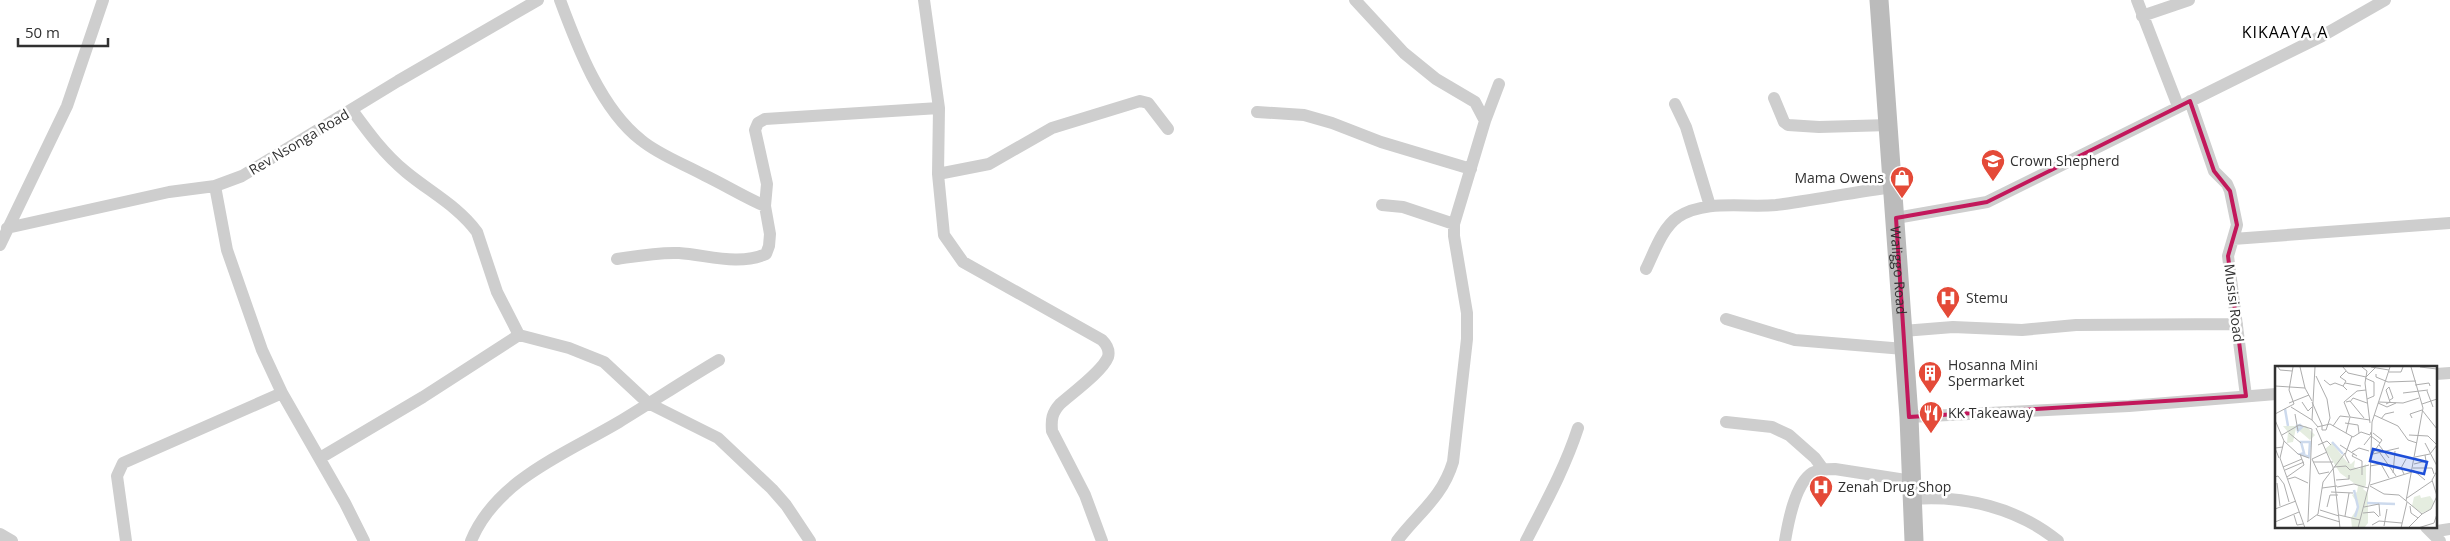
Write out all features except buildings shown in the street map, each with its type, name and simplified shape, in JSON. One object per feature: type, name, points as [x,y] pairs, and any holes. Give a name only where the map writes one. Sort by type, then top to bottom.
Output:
[{"type":"street","points":[[0,245],[67,106],[103,0]]},
{"type":"street","name":"Rev Nsonga Road","points":[[7,228],[169,192],[215,186],[257,169],[352,110],[538,0]]},
{"type":"street","points":[[560,0],[585,63],[618,115],[631,131],[642,141],[661,152],[765,206]]},
{"type":"street","points":[[924,0],[939,108],[938,174],[944,235],[963,262],[1102,340],[1107,345],[1109,352],[1104,364],[1060,404],[1054,411],[1051,423],[1052,432],[1085,495],[1102,541]]},
{"type":"street","points":[[1355,0],[1404,53],[1436,79],[1475,102],[1485,121]]},
{"type":"street","name":"Waliggo Road","points":[[1879,0],[1890,125],[1909,417],[1914,541]]},
{"type":"street","name":"Musisi Road","points":[[2137,0],[2142,16],[2214,171],[2227,184],[2230,191],[2237,225],[2228,256],[2246,396]]},
{"type":"street","points":[[2142,16],[2190,0]]},
{"type":"street","points":[[1896,218],[1987,202],[2322,36],[2385,0]]},
{"type":"street","points":[[1397,541],[1440,492],[1447,480],[1452,462],[1467,339],[1467,313],[1454,236],[1454,224],[1485,121],[1499,84]]},
{"type":"street","points":[[1774,98],[1784,122],[1788,125],[1819,127],[1890,125]]},
{"type":"street","points":[[938,174],[989,164],[1052,128],[1140,101],[1148,103],[1168,129]]},
{"type":"street","points":[[1675,104],[1686,127],[1710,206]]},
{"type":"street","points":[[617,259],[678,253],[728,260],[755,259],[766,254],[770,234],[765,206],[767,184],[755,130],[758,123],[764,119],[939,108]]},
{"type":"street","points":[[352,110],[376,142],[392,159],[447,202],[472,225],[477,232],[497,292],[519,335]]},
{"type":"street","points":[[1257,112],[1304,115],[1332,123],[1381,142],[1471,169]]},
{"type":"street","points":[[215,186],[223,234],[235,278],[262,350],[282,393],[320,458],[364,541]]},
{"type":"street","points":[[1646,269],[1668,226],[1688,212],[1710,206],[1743,207],[1776,204],[1894,187]]},
{"type":"street","points":[[1382,205],[1403,207],[1454,224]]},
{"type":"street","points":[[2233,239],[2450,224]]},
{"type":"street","points":[[1726,319],[1795,340],[1903,340],[1953,327],[2022,330],[2086,325],[2237,324]]},
{"type":"street","points":[[320,458],[423,397],[519,335],[569,348],[604,362],[648,402],[718,438],[786,506],[810,541]]},
{"type":"street","points":[[470,541],[479,524],[498,500],[549,460],[620,421],[719,360]]},
{"type":"street","points":[[126,541],[117,476],[123,463],[282,393]]},
{"type":"street","points":[[1909,417],[2129,406],[2275,394]]},
{"type":"street","points":[[1726,422],[1772,427],[1789,435],[1815,458],[1823,470]]},
{"type":"street","points":[[1526,541],[1551,494],[1571,450],[1578,428]]},
{"type":"street","points":[[1785,541],[1789,518],[1797,494],[1811,474],[1835,469],[1913,490],[1987,505],[2043,528],[2058,541]]},
{"type":"street","points":[[2433,533],[2450,529]]},
{"type":"street","points":[[0,534],[12,541]]},
{"type":"highlighted area","points":[[2190,101],[2214,171],[2230,191],[2237,225],[2228,256],[2246,396],[1909,417],[1896,218],[1987,202]]},
{"type":"place","name":"Crown Shepherd","points":[[1993,182]]},
{"type":"place","name":"Mama Owens","points":[[1902,199]]},
{"type":"place","name":"Stemu","points":[[1948,319]]},
{"type":"place","name":"Hosanna Mini Spermarket","points":[[1930,394]]},
{"type":"place","name":"KK Takeaway","points":[[1931,434]]},
{"type":"place","name":"Zenah Drug Shop","points":[[1821,508]]},
{"type":"district","name":"KIKAAYA A","points":[[2285,32]]}]
